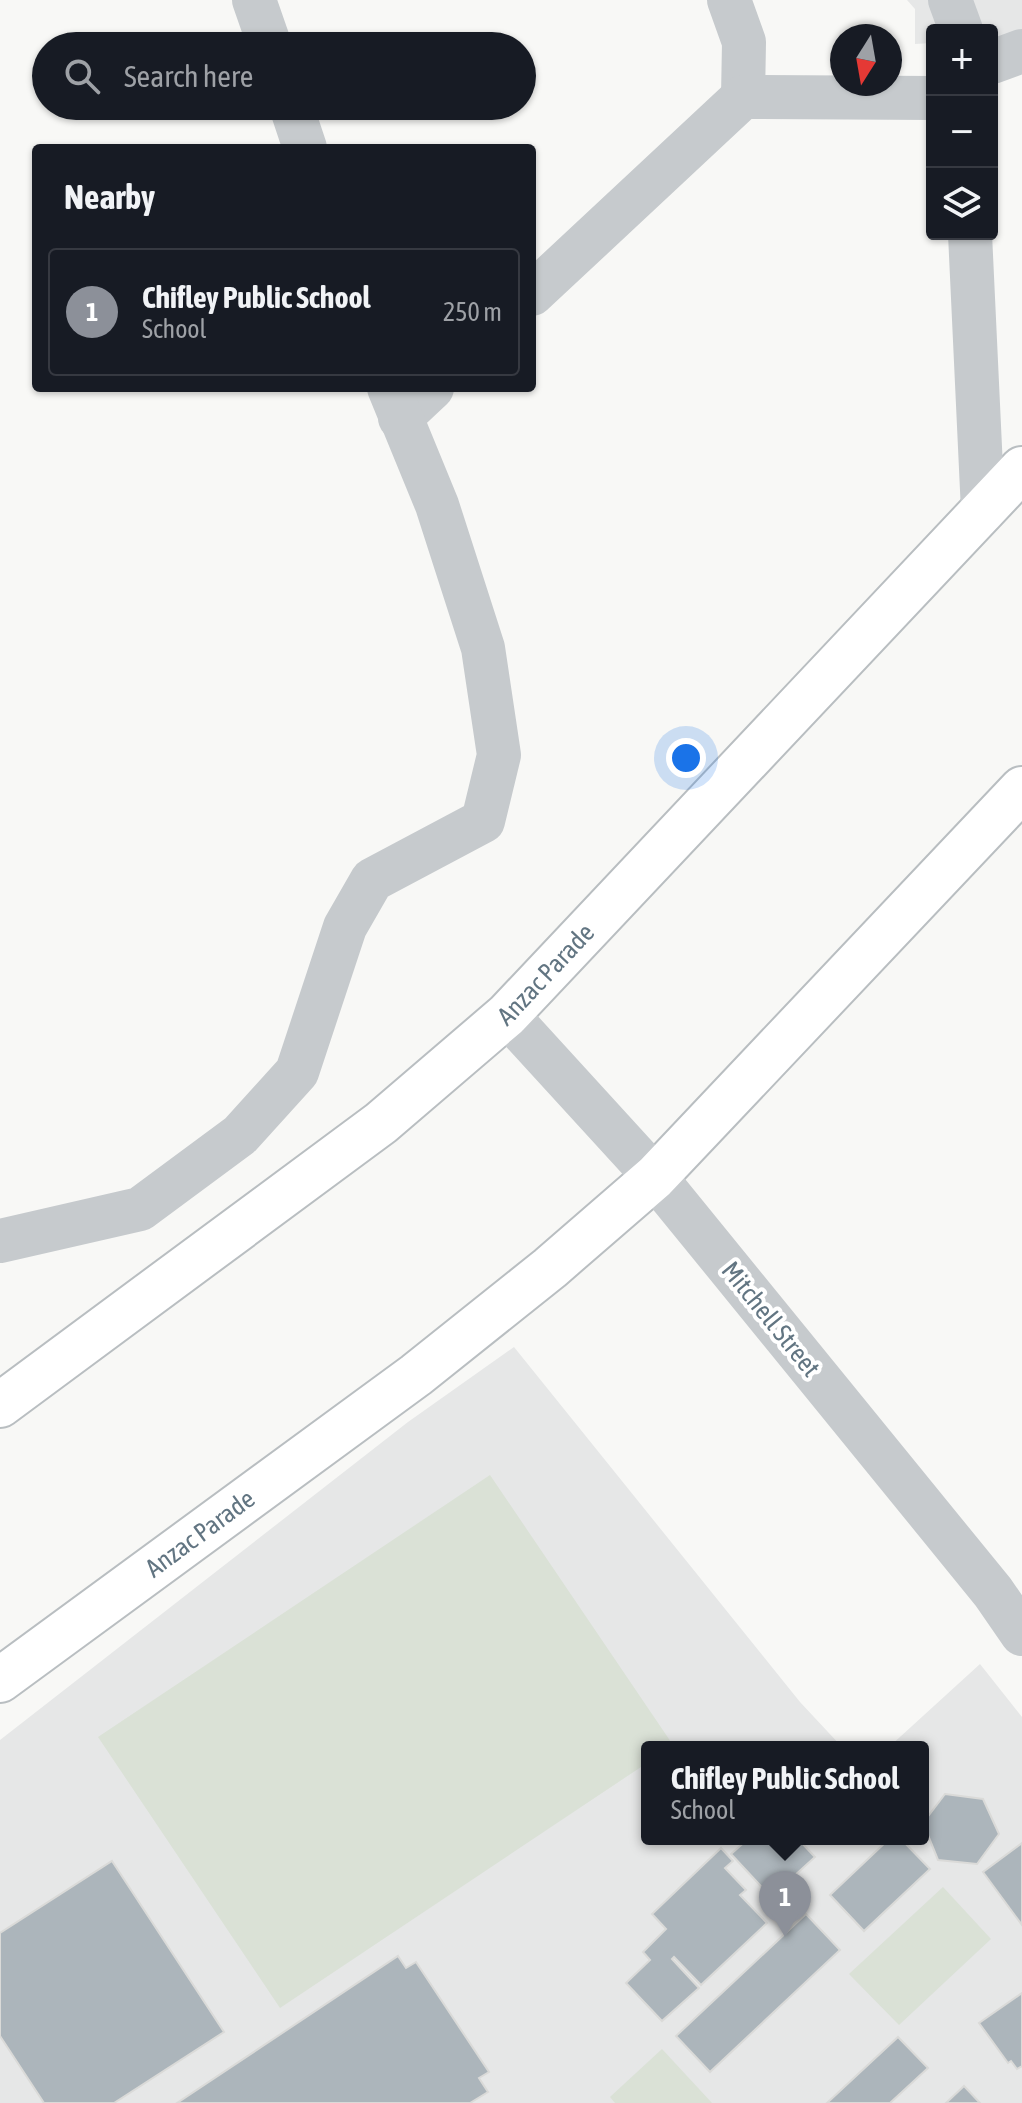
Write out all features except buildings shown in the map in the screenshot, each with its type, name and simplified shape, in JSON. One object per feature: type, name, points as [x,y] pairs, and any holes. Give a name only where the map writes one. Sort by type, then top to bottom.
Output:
[{"type":"main road","name":"Anzac Parade","points":[[0,1405],[381,1123],[507,1015],[1022,469]]},
{"type":"main road","name":"Anzac Parade","points":[[0,1680],[416,1375],[550,1268],[655,1177],[1022,789]]},
{"type":"street","points":[[254,0],[265,32]]},
{"type":"street","points":[[729,0],[744,42],[743,97]]},
{"type":"street","points":[[950,0],[959,24]]},
{"type":"street","points":[[998,60],[1022,51]]},
{"type":"street","points":[[536,290],[743,97],[926,98]]},
{"type":"street","points":[[296,120],[304,144]]},
{"type":"street","points":[[970,240],[983,511]]},
{"type":"street","points":[[0,1241],[140,1209],[240,1135],[297,1072],[345,927],[372,880],[483,821],[499,755],[483,648],[437,505],[394,403],[422,392]]},
{"type":"street","name":"Mitchell Street","points":[[507,1015],[655,1177],[1008,1579],[1022,1634]]},
{"type":"shaded area","points":[[907,0],[1022,0],[1022,29],[998,38],[998,24],[926,24],[926,43],[915,44],[915,9]]},
{"type":"shaded area","points":[[514,1347],[800,1702],[836,1741],[641,1741],[641,1845],[929,1845],[929,1741],[896,1741],[980,1664],[1022,1717],[1022,2103],[0,2103],[0,1740],[408,1422]]},
{"type":"shaded area","points":[[490,1475],[670,1741],[641,1741],[641,1767],[280,2008],[98,1737]]},
{"type":"shaded area","points":[[943,1887],[991,1939],[899,2025],[849,1974]]},
{"type":"shaded area","points":[[662,2049],[712,2103],[615,2103],[610,2097]]},
{"type":"place","name":"Chifley Public School","points":[[785,1937]]}]
